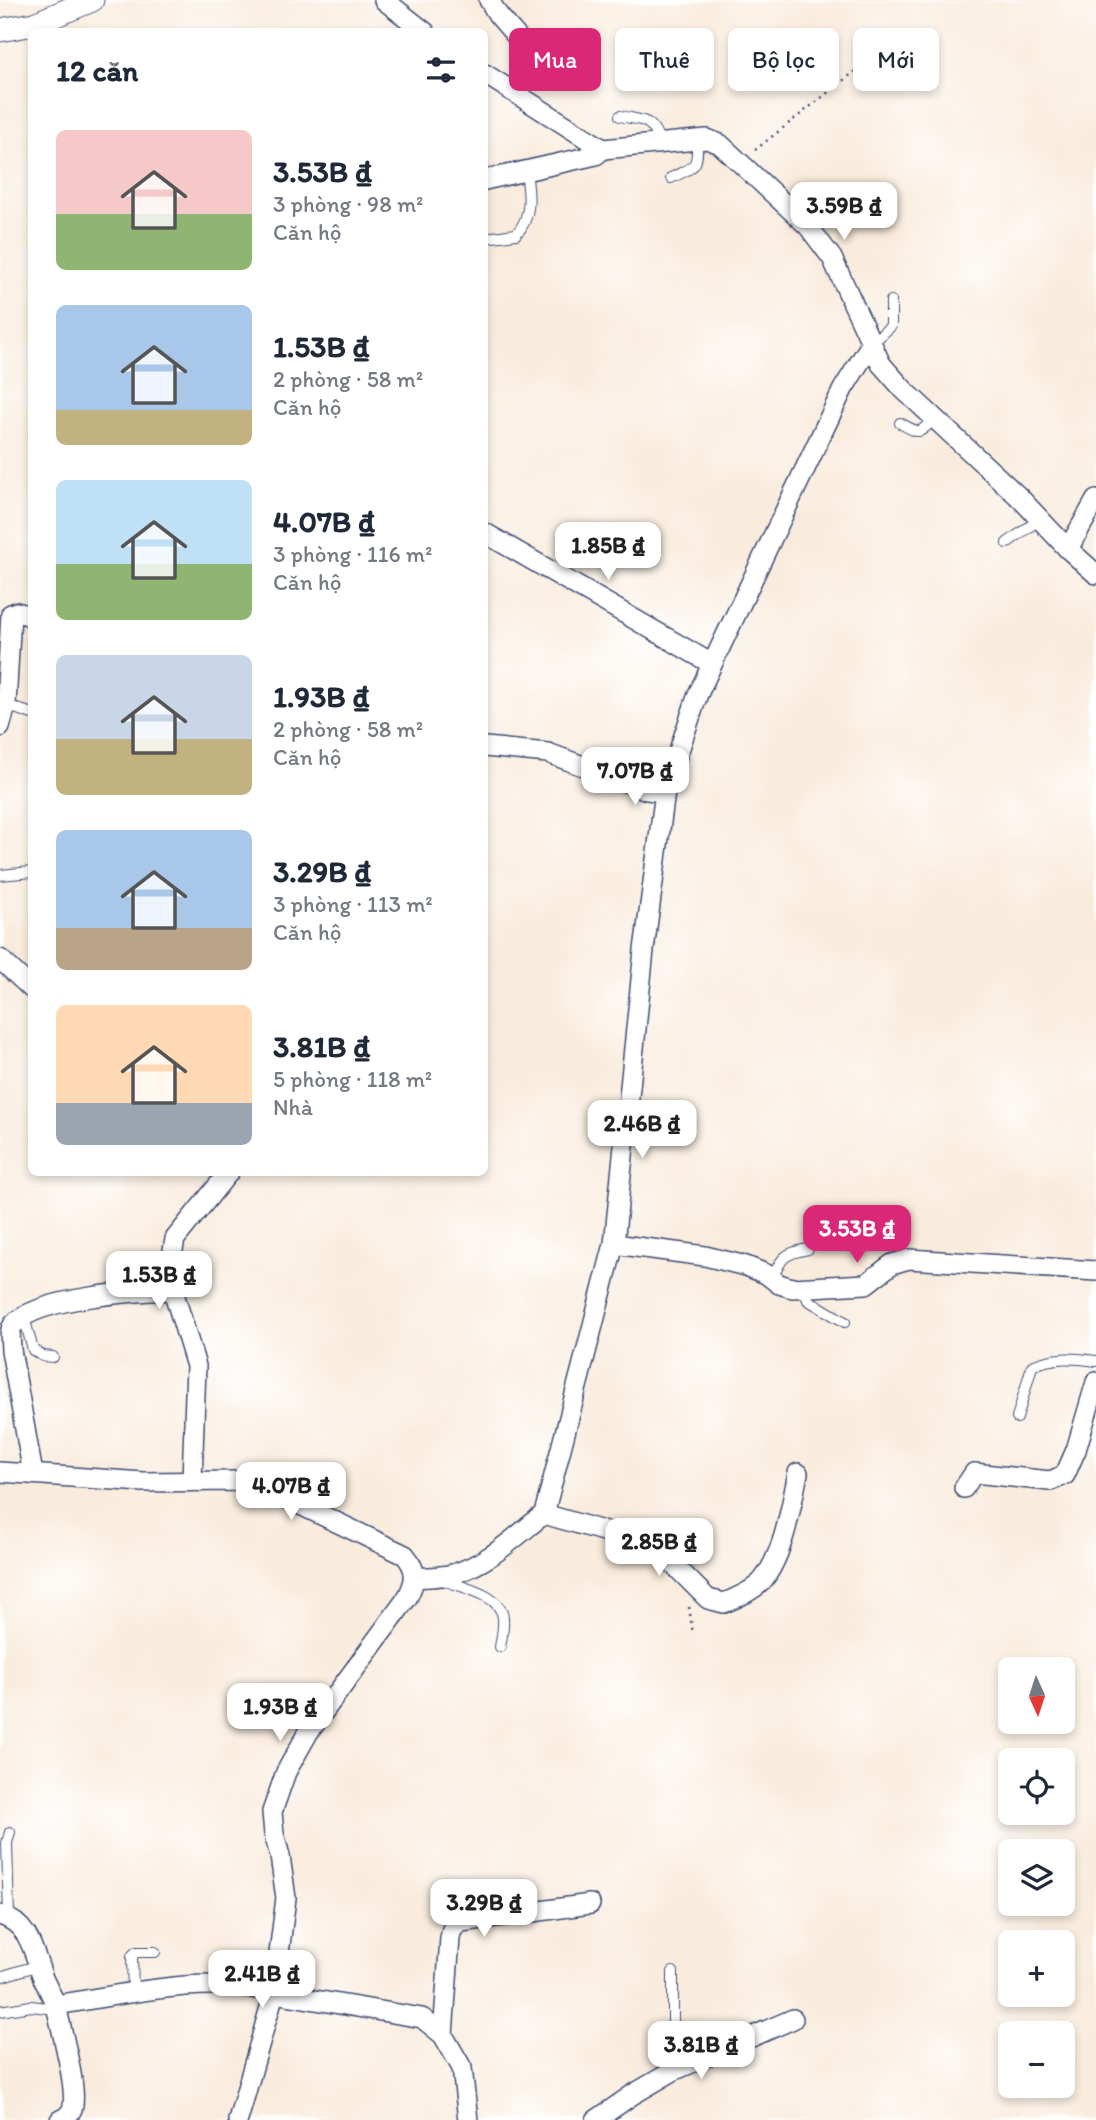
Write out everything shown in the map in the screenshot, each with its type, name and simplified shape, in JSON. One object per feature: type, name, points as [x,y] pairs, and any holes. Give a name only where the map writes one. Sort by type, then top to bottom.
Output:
[{"type":"street","points":[[0,30],[34,24],[92,0]]},
{"type":"street","points":[[384,0],[420,28]]},
{"type":"street","points":[[489,0],[509,28]]},
{"type":"street","points":[[488,76],[603,149]]},
{"type":"street","points":[[488,179],[596,155],[603,149],[697,139],[707,139],[720,144],[808,226],[832,258],[881,364],[1096,574]]},
{"type":"street","points":[[238,2120],[274,1993],[286,1898],[272,1812],[286,1772],[308,1733],[424,1577],[453,1574],[477,1564],[544,1514],[614,1244],[644,950],[665,792],[698,694],[844,389],[871,344]]},
{"type":"street","points":[[1068,549],[1096,500]]},
{"type":"street","points":[[488,535],[712,664]]},
{"type":"street","points":[[0,727],[6,705],[11,614],[28,614]]},
{"type":"street","points":[[488,747],[548,753],[647,790],[665,792]]},
{"type":"street","points":[[0,959],[28,985]]},
{"type":"street","points":[[192,1481],[196,1366],[173,1290],[170,1268],[175,1239],[226,1176]]},
{"type":"street","points":[[614,1244],[705,1256],[746,1265],[779,1284],[792,1288],[866,1284],[892,1264],[909,1259],[1096,1271]]},
{"type":"street","points":[[33,1474],[11,1350],[10,1330],[15,1323],[54,1305],[120,1292],[173,1290]]},
{"type":"street","points":[[964,1488],[974,1473],[1050,1481],[1065,1475],[1076,1450],[1096,1382]]},
{"type":"street","points":[[0,1472],[143,1482],[236,1481],[265,1488],[405,1555],[424,1577]]},
{"type":"street","points":[[544,1514],[624,1537],[665,1556],[708,1599],[724,1603],[761,1582],[776,1555],[798,1473]]},
{"type":"street","points":[[443,2035],[452,1929],[461,1922],[590,1904]]},
{"type":"street","points":[[5,1917],[25,1932],[31,1941],[56,2007],[73,2099],[72,2110],[60,2120]]},
{"type":"street","points":[[56,2007],[133,1993],[211,1985],[258,1988],[422,2018],[443,2035],[461,2068],[468,2120]]},
{"type":"street","points":[[596,2120],[673,2071],[793,2019]]},
{"type":"lane","points":[[620,116],[649,122],[656,129],[660,143]]},
{"type":"lane","points":[[671,178],[696,165],[697,139]]},
{"type":"lane","points":[[488,238],[516,234],[520,231],[530,206],[526,171]]},
{"type":"lane","points":[[871,344],[891,326],[891,301]]},
{"type":"lane","points":[[900,423],[922,432],[934,418]]},
{"type":"lane","points":[[1007,543],[1040,519]]},
{"type":"lane","points":[[6,705],[28,713]]},
{"type":"lane","points":[[0,874],[28,872]]},
{"type":"lane","points":[[772,1279],[780,1261],[786,1256],[808,1249]]},
{"type":"lane","points":[[804,1287],[808,1300],[845,1322]]},
{"type":"lane","points":[[24,1317],[33,1350],[43,1356],[53,1357]]},
{"type":"lane","points":[[1017,1418],[1032,1366],[1045,1360],[1065,1358],[1096,1361]]},
{"type":"lane","points":[[424,1577],[480,1593],[499,1605],[503,1615],[500,1647]]},
{"type":"lane","points":[[5,1917],[7,1843],[10,1832]]},
{"type":"lane","points":[[133,1993],[132,1956],[136,1952],[155,1952]]},
{"type":"lane","points":[[0,1978],[39,1965]]},
{"type":"lane","points":[[673,1972],[673,2071]]},
{"type":"lane","points":[[0,2011],[32,2006],[56,2007]]},
{"type":"path","points":[[740,162],[853,73]]}]
